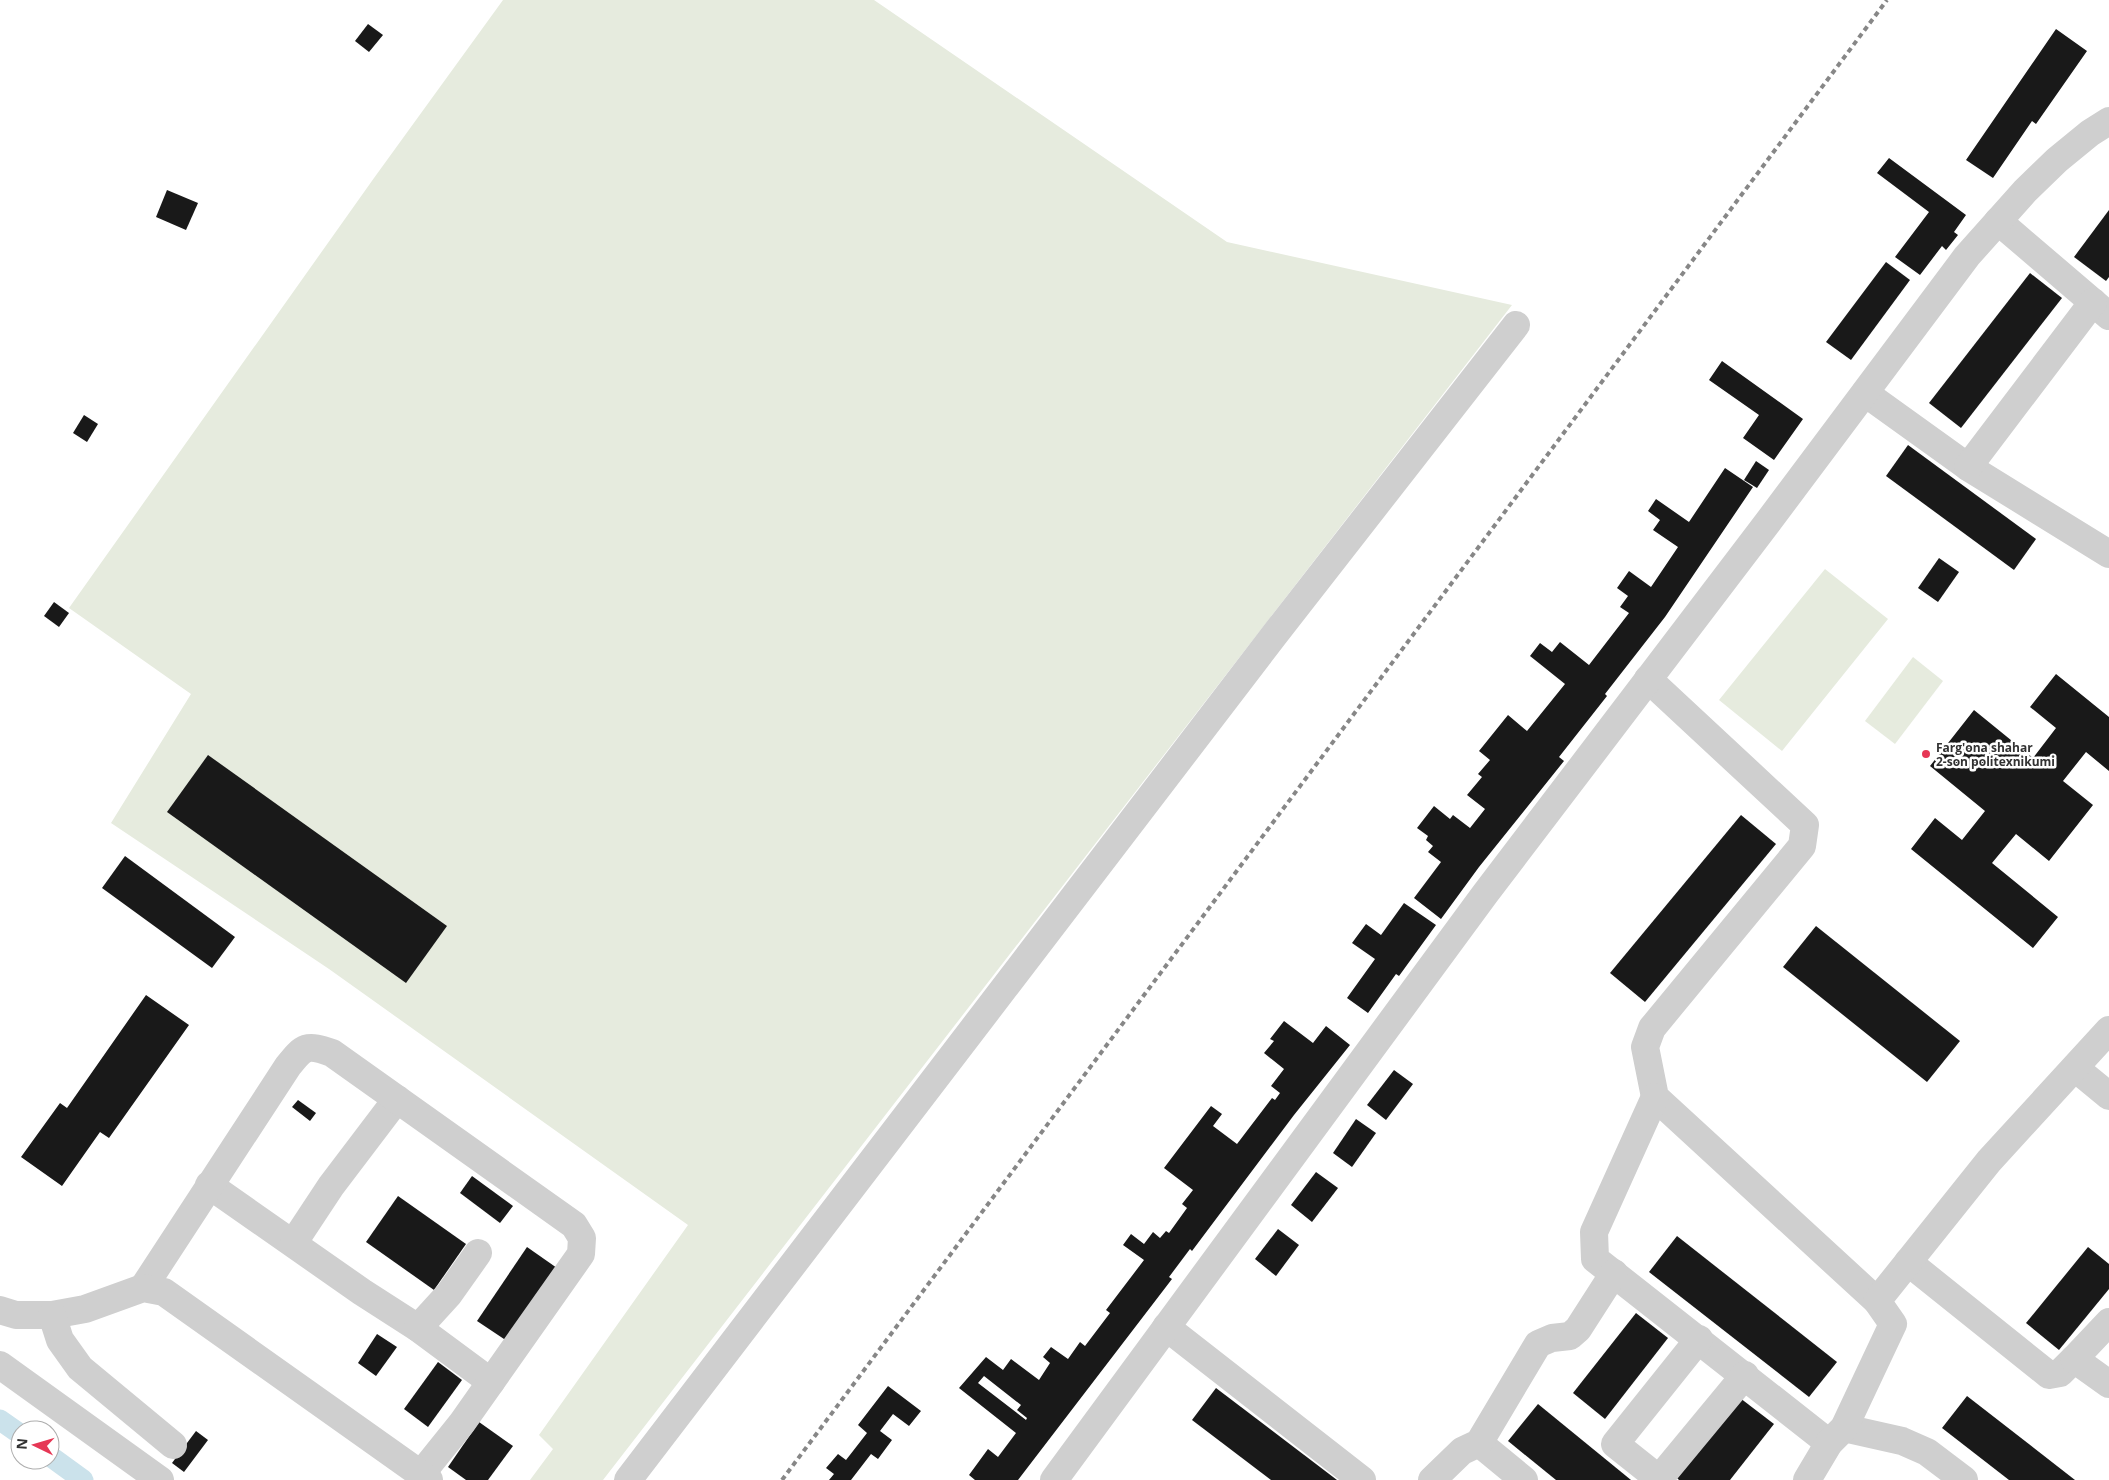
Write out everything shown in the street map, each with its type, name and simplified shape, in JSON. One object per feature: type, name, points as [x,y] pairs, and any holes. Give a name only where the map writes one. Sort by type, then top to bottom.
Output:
[{"type":"street","points":[[1054,1480],[1485,894],[1967,256],[2025,191],[2057,160],[2090,133],[2109,121]]},
{"type":"street","points":[[1968,466],[2101,309],[1998,221]]},
{"type":"street","points":[[628,1480],[1257,658],[1516,325]]},
{"type":"street","points":[[1865,392],[1968,466],[2109,554]]},
{"type":"street","points":[[1648,679],[1805,825],[1802,846],[1652,1028],[1644,1048],[1655,1097],[1877,1301],[1893,1324],[1837,1435],[1807,1480]]},
{"type":"street","points":[[1877,1301],[1989,1161],[2109,1030]]},
{"type":"street","points":[[0,1310],[16,1315],[52,1315],[85,1310],[143,1288],[164,1292],[425,1477],[581,1254],[582,1238],[574,1225],[332,1052],[315,1047],[301,1050],[288,1066],[143,1288]]},
{"type":"street","points":[[2075,1068],[2109,1096]]},
{"type":"street","points":[[1655,1097],[1594,1232],[1595,1259],[1745,1375],[1837,1435],[1902,1441],[1927,1452],[1964,1480]]},
{"type":"street","points":[[294,1242],[331,1186],[397,1099]]},
{"type":"street","points":[[209,1185],[261,1222],[294,1242],[362,1292],[418,1328],[491,1382]]},
{"type":"street","points":[[418,1328],[449,1294],[478,1253]]},
{"type":"street","points":[[1908,1262],[2048,1375],[2060,1373],[2109,1322]]},
{"type":"street","points":[[1432,1480],[1462,1451],[1479,1443],[1538,1344],[1552,1338],[1570,1336],[1578,1329],[1614,1274]]},
{"type":"street","points":[[52,1315],[60,1340],[80,1368],[173,1445]]},
{"type":"street","points":[[1166,1327],[1362,1480]]},
{"type":"street","points":[[1699,1339],[1615,1444],[1659,1479],[1745,1375]]},
{"type":"street","points":[[2074,1359],[2109,1384]]},
{"type":"street","points":[[0,1365],[160,1480]]},
{"type":"street","points":[[1479,1443],[1524,1480]]},
{"type":"shaded area","points":[[503,0],[874,0],[1227,242],[1512,305],[603,1480],[530,1480],[553,1449],[539,1435],[688,1225],[329,969],[111,823],[191,694],[69,608],[374,178]]},
{"type":"shaded area","points":[[1825,569],[1888,619],[1782,751],[1719,700]]},
{"type":"shaded area","points":[[1913,657],[1943,681],[1895,744],[1865,721]]},
{"type":"building","points":[[368,24],[383,35],[369,52],[355,41]]},
{"type":"building","points":[[2056,29],[2087,51],[2036,124],[2032,121],[1993,178],[1966,160]]},
{"type":"building","points":[[1889,158],[1966,215],[1954,232],[1958,235],[1946,250],[1942,246],[1920,275],[1895,257],[1929,212],[1877,173]]},
{"type":"building","points":[[167,190],[198,203],[186,230],[156,217]]},
{"type":"building","points":[[2109,210],[2109,277],[2106,281],[2074,257]]},
{"type":"building","points":[[1886,262],[1910,280],[1851,360],[1826,342]]},
{"type":"building","points":[[2030,273],[2062,298],[1961,428],[1929,403]]},
{"type":"building","points":[[1722,361],[1803,419],[1774,460],[1743,438],[1759,415],[1709,380]]},
{"type":"building","points":[[84,415],[98,424],[87,442],[73,433]]},
{"type":"building","points":[[1908,445],[2036,539],[2014,570],[1886,476]]},
{"type":"building","points":[[1756,461],[1769,470],[1757,488],[1744,480]]},
{"type":"building","points":[[1725,468],[1753,487],[1665,617],[1559,757],[1564,761],[1479,867],[1441,919],[1414,898],[1441,862],[1428,852],[1433,846],[1426,840],[1428,836],[1417,828],[1434,806],[1450,819],[1453,815],[1470,828],[1485,809],[1467,795],[1482,777],[1478,774],[1490,760],[1479,751],[1508,715],[1527,731],[1565,684],[1530,656],[1540,643],[1552,652],[1560,642],[1589,665],[1629,613],[1620,607],[1628,596],[1617,588],[1629,571],[1651,587],[1678,547],[1653,530],[1660,520],[1648,511],[1656,499],[1689,522]]},
{"type":"building","points":[[1939,558],[1959,572],[1938,602],[1918,588]]},
{"type":"building","points":[[54,602],[69,613],[59,627],[44,616]]},
{"type":"building","points":[[2056,674],[2109,717],[2109,771],[2086,752],[2063,781],[2093,805],[2049,861],[2016,834],[1992,863],[2058,917],[2033,948],[1911,849],[1935,818],[1962,840],[1985,811],[1930,766],[1974,710],[2033,758],[2056,728],[2030,707]]},
{"type":"building","points":[[208,755],[447,926],[406,983],[167,812]]},
{"type":"building","points":[[1741,815],[1776,844],[1645,1002],[1610,973]]},
{"type":"building","points":[[125,856],[235,937],[212,968],[102,888]]},
{"type":"building","points":[[1404,903],[1436,925],[1399,976],[1396,974],[1368,1013],[1347,998],[1375,959],[1352,943],[1366,924],[1381,935]]},
{"type":"building","points":[[1816,926],[1960,1041],[1927,1082],[1783,967]]},
{"type":"building","points":[[146,995],[189,1025],[109,1138],[100,1132],[62,1186],[21,1157],[60,1103],[67,1108]]},
{"type":"building","points":[[1284,1021],[1313,1043],[1326,1026],[1350,1045],[1294,1115],[1192,1251],[1190,1249],[1169,1277],[1172,1279],[1018,1480],[975,1480],[969,1475],[988,1449],[998,1457],[1016,1433],[959,1388],[986,1357],[1003,1370],[1011,1359],[1039,1380],[1050,1363],[1043,1357],[1051,1347],[1068,1359],[1080,1342],[1085,1346],[1110,1313],[1106,1310],[1144,1260],[1123,1245],[1131,1234],[1144,1244],[1153,1232],[1160,1238],[1166,1231],[1169,1233],[1187,1208],[1182,1204],[1193,1190],[1164,1168],[1211,1106],[1222,1114],[1213,1126],[1237,1144],[1272,1098],[1275,1100],[1280,1093],[1271,1086],[1284,1069],[1264,1053],[1274,1041],[1270,1039]],"holes":[[[984,1376],[1021,1405],[1017,1410],[1027,1418],[1026,1420],[978,1383]]]},
{"type":"building","points":[[1394,1070],[1413,1084],[1386,1120],[1367,1105]]},
{"type":"building","points":[[298,1100],[316,1113],[310,1121],[292,1107]]},
{"type":"building","points":[[1356,1119],[1376,1133],[1352,1167],[1333,1153]]},
{"type":"building","points":[[1316,1172],[1338,1188],[1312,1222],[1291,1205]]},
{"type":"building","points":[[472,1176],[513,1206],[500,1223],[460,1193]]},
{"type":"building","points":[[398,1196],[466,1244],[434,1290],[366,1242]]},
{"type":"building","points":[[1278,1229],[1299,1245],[1276,1276],[1255,1259]]},
{"type":"building","points":[[1677,1236],[1837,1362],[1809,1397],[1649,1272]]},
{"type":"building","points":[[527,1247],[557,1268],[507,1341],[477,1321]]},
{"type":"building","points":[[2088,1247],[2109,1264],[2109,1289],[2059,1350],[2026,1323]]},
{"type":"building","points":[[1636,1313],[1668,1338],[1605,1419],[1573,1393]]},
{"type":"building","points":[[377,1334],[397,1347],[376,1376],[358,1363]]},
{"type":"building","points":[[438,1362],[462,1380],[428,1427],[404,1409]]},
{"type":"building","points":[[888,1386],[921,1411],[909,1426],[893,1414],[880,1431],[892,1440],[878,1459],[871,1454],[851,1480],[829,1480],[834,1474],[826,1468],[838,1454],[846,1460],[867,1433],[858,1425]]},
{"type":"building","points":[[1216,1388],[1337,1480],[1271,1480],[1192,1420]]},
{"type":"building","points":[[1967,1396],[2075,1480],[2009,1480],[1942,1428]]},
{"type":"building","points":[[1740,1398],[1774,1424],[1730,1480],[1679,1480],[1677,1478]]},
{"type":"building","points":[[1538,1404],[1631,1480],[1556,1480],[1508,1441]]},
{"type":"building","points":[[479,1422],[513,1446],[488,1480],[466,1480],[448,1467]]},
{"type":"building","points":[[196,1431],[208,1440],[184,1472],[172,1463]]},
{"type":"waterway","points":[[0,1420],[10,1427]]},
{"type":"waterway","points":[[60,1463],[83,1480]]},
{"type":"railway","points":[[782,1480],[1887,0]]},
{"type":"place","name":"Farg'ona shahar 2-son politexnikumi","points":[[1926,754]]}]
